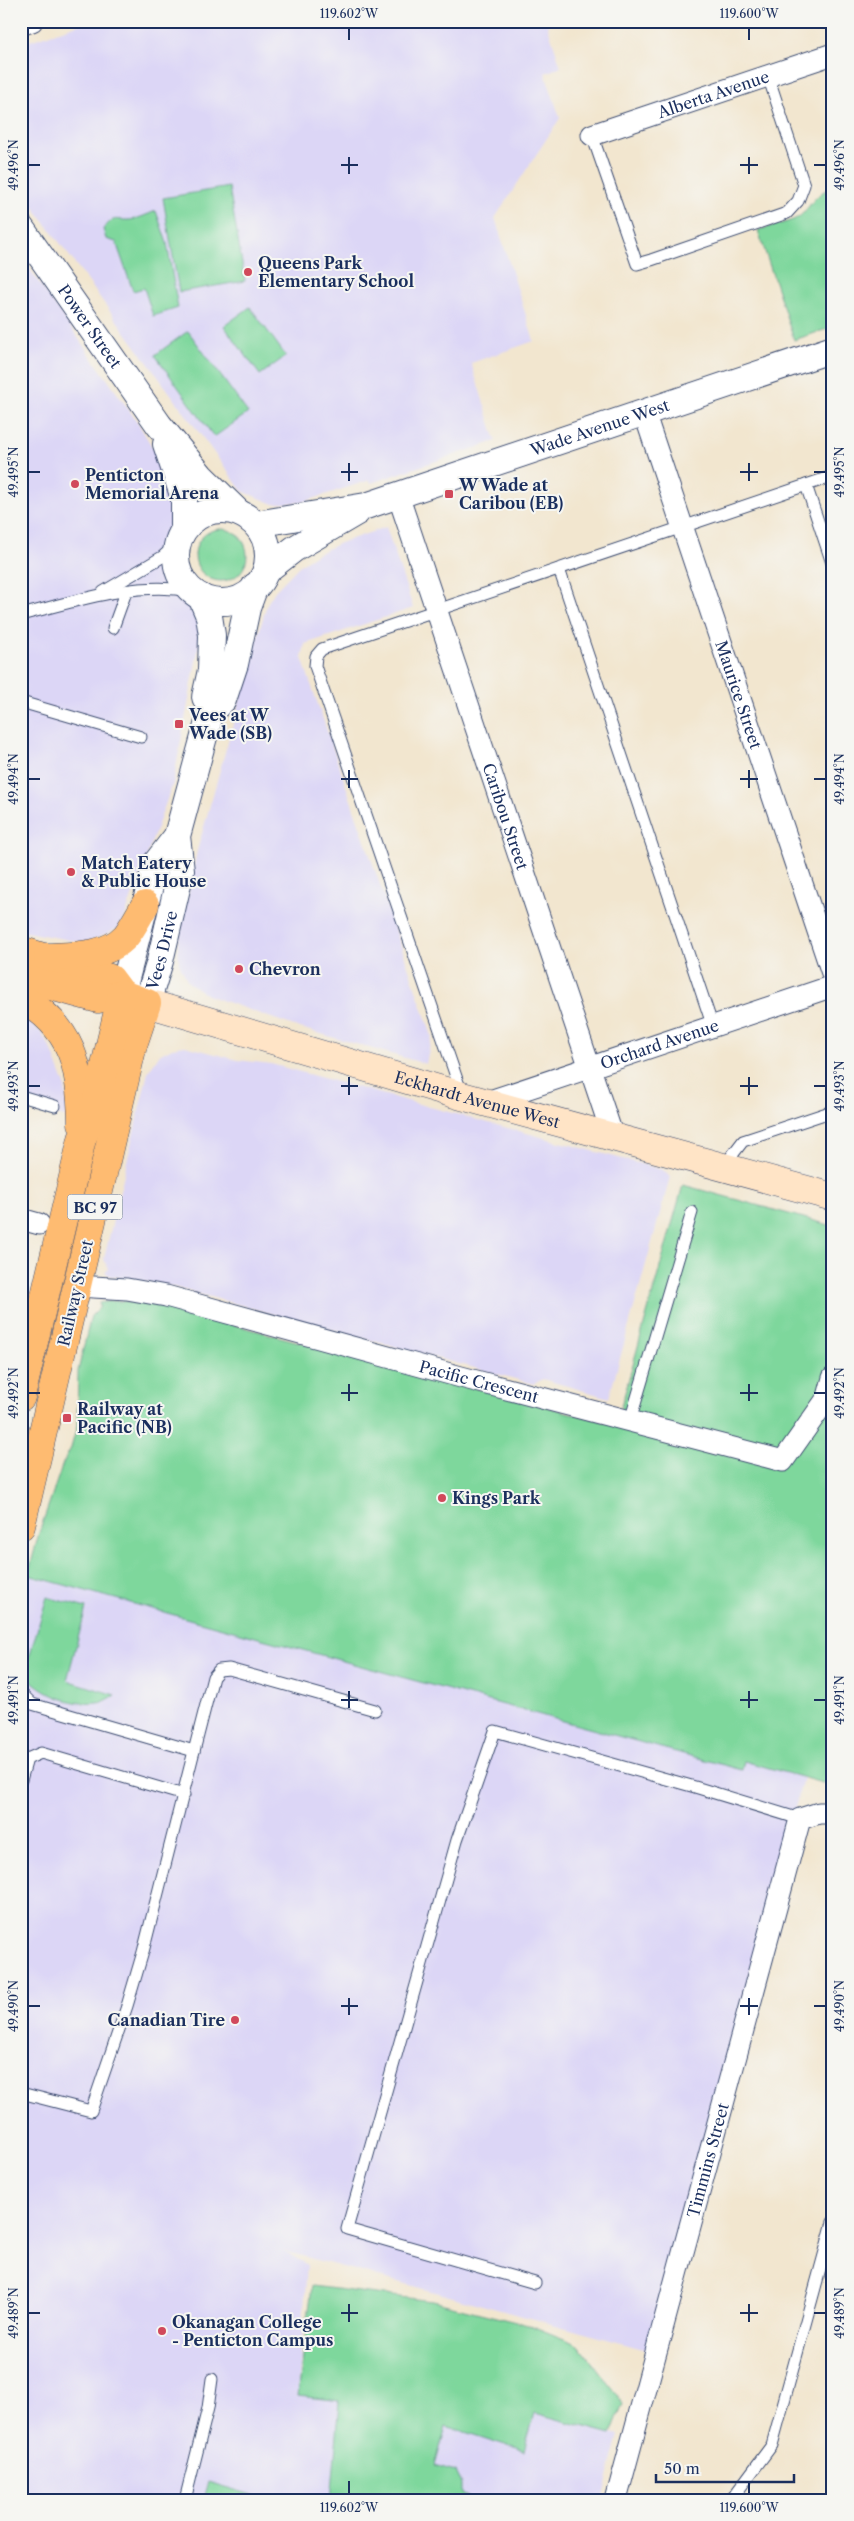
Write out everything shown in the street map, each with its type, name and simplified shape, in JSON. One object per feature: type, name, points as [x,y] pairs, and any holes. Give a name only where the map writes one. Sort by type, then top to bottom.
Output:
[{"type":"highway","points":[[48,957],[80,956],[112,947],[125,936],[145,906]]},
{"type":"highway","name":"Eckhardt Avenue West","points":[[21,950],[110,978],[134,999]]},
{"type":"highway","name":"Eckhardt Avenue West","points":[[21,978],[98,999],[134,999]]},
{"type":"highway","points":[[21,998],[38,1007],[55,1022],[72,1051],[82,1091],[82,1139]]},
{"type":"highway","name":"Railway Street","points":[[21,1397],[27,1343],[82,1139],[134,999]]},
{"type":"highway","name":"Railway Street","points":[[21,1526],[133,1045],[134,999]]},
{"type":"main road","name":"Eckhardt Avenue West","points":[[134,999],[475,1099],[833,1197]]},
{"type":"street","points":[[21,25],[32,21]]},
{"type":"street","name":"Alberta Avenue","points":[[592,135],[833,54]]},
{"type":"street","name":"Power Street","points":[[21,228],[159,425],[177,443],[201,476],[247,518]]},
{"type":"street","name":"Wade Avenue West","points":[[261,578],[294,549],[366,506],[833,349]]},
{"type":"street","name":"Maurice Street","points":[[644,412],[833,976]]},
{"type":"street","name":"Power Street","points":[[159,425],[184,498],[181,535]]},
{"type":"street","name":"Caribou Street","points":[[398,495],[613,1136]]},
{"type":"street","name":"Wade Avenue West","points":[[247,518],[366,506]]},
{"type":"street","points":[[222,510],[247,518],[266,540],[269,555],[261,578],[246,594],[232,599],[221,601],[196,594],[184,583],[178,569],[176,555],[181,535],[208,513],[222,510]]},
{"type":"street","name":"Vees Drive","points":[[134,999],[160,961],[181,871],[177,836],[211,711],[223,700],[235,664],[247,608],[261,578]]},
{"type":"street","name":"Vees Drive","points":[[196,594],[209,616],[212,635],[211,670],[205,696],[211,711]]},
{"type":"street","name":"Vees Drive","points":[[134,999],[145,906],[156,863],[177,836]]},
{"type":"street","name":"Orchard Avenue","points":[[475,1099],[590,1068],[833,986]]},
{"type":"street","name":"Pacific Crescent","points":[[77,1286],[127,1289],[166,1296],[461,1377],[783,1461],[828,1397],[833,1378]]},
{"type":"street","points":[[800,1819],[819,1813],[833,1813]]},
{"type":"street","name":"Timmins Street","points":[[616,2500],[800,1819]]},
{"type":"lane","points":[[592,135],[637,264],[651,260],[787,213],[798,201],[804,185],[768,76]]},
{"type":"lane","points":[[475,1099],[316,666],[316,656],[322,649],[833,476]]},
{"type":"lane","points":[[806,485],[833,566]]},
{"type":"lane","points":[[99,594],[162,557],[181,535]]},
{"type":"lane","points":[[559,569],[713,1027]]},
{"type":"lane","points":[[21,615],[99,594],[169,587],[196,594]]},
{"type":"lane","points":[[113,628],[126,592]]},
{"type":"lane","points":[[21,702],[141,737]]},
{"type":"lane","points":[[21,1096],[56,1106]]},
{"type":"lane","points":[[723,1167],[743,1142],[833,1111]]},
{"type":"lane","points":[[630,1421],[692,1212]]},
{"type":"lane","points":[[21,2093],[91,2111],[127,2006],[184,1795],[213,1677],[219,1670],[228,1669],[375,1710]]},
{"type":"lane","points":[[21,1693],[27,1705],[194,1750]]},
{"type":"lane","points":[[535,2283],[347,2228],[457,1840],[495,1731],[695,1787],[800,1819]]},
{"type":"lane","points":[[21,1780],[27,1759],[41,1753],[184,1795]]},
{"type":"lane","points":[[731,2500],[772,2444],[833,2222]]},
{"type":"lane","points":[[185,2500],[208,2408],[212,2379]]},
{"type":"shaded area","name":"Queens Park Elementary School","points":[[89,21],[546,21],[561,67],[545,73],[560,118],[495,218],[534,341],[471,363],[496,441],[371,483],[370,480],[303,502],[274,504],[242,491],[21,190],[21,44]]},
{"type":"shaded area","points":[[21,257],[136,420],[174,483],[174,525],[164,542],[167,573],[203,624],[173,783],[121,927],[86,943],[21,931]]},
{"type":"shaded area","points":[[386,527],[413,608],[305,644],[302,658],[432,1036],[426,1064],[300,1028],[207,995],[188,982],[179,963],[178,944],[197,851],[267,604],[275,591],[300,565],[315,555],[340,543]]},
{"type":"shaded area","points":[[21,1016],[40,1031],[52,1051],[65,1085],[68,1118],[21,1105]]},
{"type":"shaded area","points":[[185,1046],[238,1060],[271,1064],[663,1170],[670,1177],[609,1398],[543,1379],[534,1384],[166,1285],[110,1276],[105,1272],[108,1269],[104,1259],[148,1072],[159,1055],[172,1048]]},
{"type":"shaded area","points":[[28,1575],[741,1769],[744,1761],[803,1778],[647,2350],[284,2251],[307,2265],[298,2396],[340,2401],[331,2500],[269,2500],[208,2482],[203,2500],[21,2500],[21,1599]]},
{"type":"shaded area","points":[[534,2413],[619,2435],[602,2500],[475,2500],[462,2493],[435,2466],[446,2426],[524,2451]]},
{"type":"green space","points":[[229,187],[245,281],[179,292],[163,198]]},
{"type":"green space","points":[[833,187],[833,327],[794,340],[758,230],[797,218],[818,196]]},
{"type":"green space","points":[[156,211],[167,243],[178,308],[153,316],[144,288],[133,291],[116,242],[106,239],[103,229],[114,220],[131,220]]},
{"type":"green space","points":[[250,307],[286,356],[260,375],[224,326]]},
{"type":"green space","points":[[188,331],[248,413],[214,437],[155,355]]},
{"type":"green space","points":[[216,529],[226,529],[240,536],[247,550],[247,560],[240,574],[226,581],[216,581],[206,577],[199,570],[195,560],[195,550],[199,540],[206,533]]},
{"type":"green space","name":"Kings Park","points":[[683,1185],[833,1226],[833,1786],[744,1761],[742,1770],[28,1575],[39,1533],[63,1463],[71,1448],[77,1426],[78,1371],[91,1316],[100,1307],[99,1303],[124,1301],[166,1307],[616,1425]]},
{"type":"green space","points":[[47,1597],[86,1608],[67,1680],[115,1695],[99,1703],[67,1700],[39,1687],[24,1674]]},
{"type":"green space","points":[[312,2286],[432,2301],[532,2326],[579,2345],[623,2403],[611,2434],[535,2413],[524,2451],[446,2426],[435,2466],[456,2472],[462,2484],[462,2493],[475,2500],[331,2500],[340,2401],[298,2396]]},
{"type":"green space","points":[[208,2482],[269,2500],[203,2500]]},
{"type":"place","name":"Queens Park Elementary School","points":[[248,272]]},
{"type":"place","name":"Penticton Memorial Arena","points":[[75,484]]},
{"type":"place","name":"W Wade at Caribou (EB)","points":[[449,494]]},
{"type":"place","name":"Vees at W Wade (SB)","points":[[179,724]]},
{"type":"place","name":"Match Eatery & Public House","points":[[71,872]]},
{"type":"place","name":"Chevron","points":[[239,969]]},
{"type":"place","name":"Railway at Pacific (NB)","points":[[67,1418]]},
{"type":"place","name":"Kings Park","points":[[442,1498]]},
{"type":"place","name":"Canadian Tire","points":[[235,2020]]},
{"type":"place","name":"Okanagan College - Penticton Campus","points":[[162,2331]]}]
